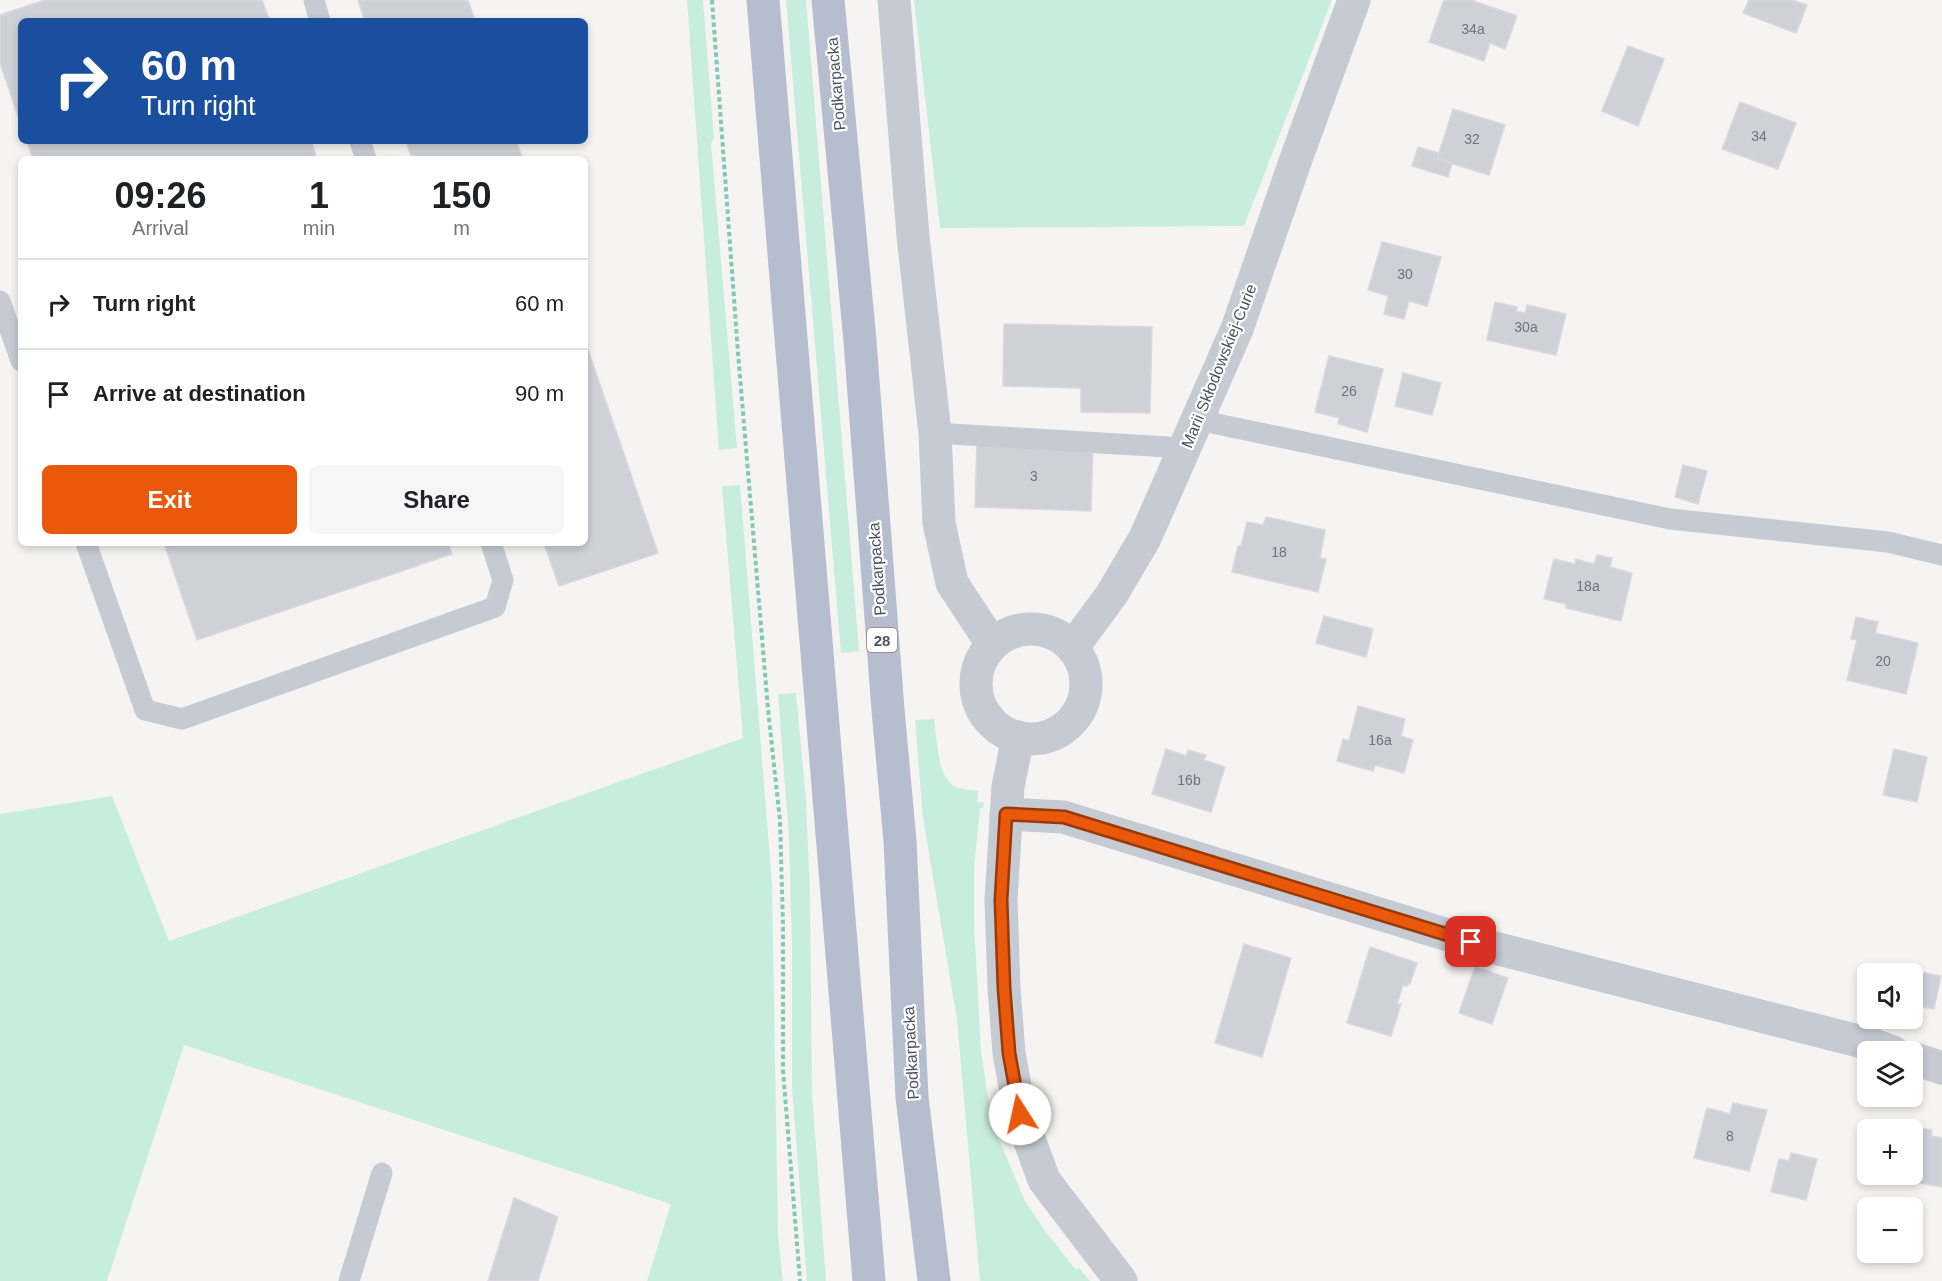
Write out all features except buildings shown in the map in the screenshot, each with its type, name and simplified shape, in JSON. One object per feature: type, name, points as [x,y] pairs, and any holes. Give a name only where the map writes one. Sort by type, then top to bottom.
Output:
[{"type":"main road","points":[[763,0],[869,1281]]},
{"type":"main road","name":"Podkarpacka","points":[[828,0],[860,341],[900,841],[912,1097],[934,1281]]},
{"type":"street","points":[[894,0],[913,236],[935,433],[939,523],[952,583],[992,644]]},
{"type":"street","name":"Marii Skłodowskiej-Curie","points":[[1073,647],[1113,594],[1144,538],[1237,329],[1354,0]]},
{"type":"street","points":[[1024,629],[1042,629],[1059,636],[1073,647],[1082,662],[1086,679],[1085,696],[1078,712],[1067,726],[1053,735],[1035,739],[1018,737],[1002,731],[989,721],[980,706],[976,690],[976,673],[981,658],[992,644],[1006,633],[1024,629]]},
{"type":"street","points":[[1018,737],[1008,787],[1001,900],[1009,1053],[1020,1114],[1044,1180],[1121,1281]]},
{"type":"street","points":[[1006,814],[1064,817],[1471,942],[1858,1041]]},
{"type":"street","points":[[1923,1062],[1942,1068]]},
{"type":"lane","points":[[314,0],[319,18]]},
{"type":"lane","points":[[0,301],[18,352]]},
{"type":"lane","points":[[935,433],[1191,434],[1670,519],[1888,542],[1942,555]]},
{"type":"lane","points":[[87,546],[145,710],[182,719],[495,607],[503,580],[492,546]]},
{"type":"lane","points":[[349,1281],[382,1173]]},
{"type":"path","points":[[712,0],[738,353],[768,709],[780,820],[783,1070],[800,1281]]},
{"type":"green space","points":[[687,0],[703,0],[714,138],[711,144],[737,448],[719,450]]},
{"type":"green space","points":[[786,0],[806,0],[859,651],[841,653]]},
{"type":"green space","points":[[914,0],[1332,0],[1244,226],[940,228]]},
{"type":"green space","points":[[740,485],[772,884],[778,1237],[783,1281],[647,1281],[671,1204],[184,1045],[107,1281],[0,1281],[0,814],[112,796],[169,941],[743,738],[722,486]]},
{"type":"green space","points":[[796,693],[806,800],[810,893],[812,1093],[826,1281],[807,1281],[792,1088],[789,838],[778,694]]},
{"type":"green space","points":[[934,719],[941,765],[948,781],[963,789],[978,791],[977,802],[984,803],[983,808],[980,808],[974,869],[974,923],[981,1051],[988,1098],[998,1137],[1025,1201],[1076,1270],[1079,1268],[1090,1281],[980,1281],[957,1019],[923,818],[915,720]]},
{"type":"route","points":[[1020,1114],[1009,1053],[1004,988],[1001,900],[1006,814],[1064,817],[1471,942]]}]
